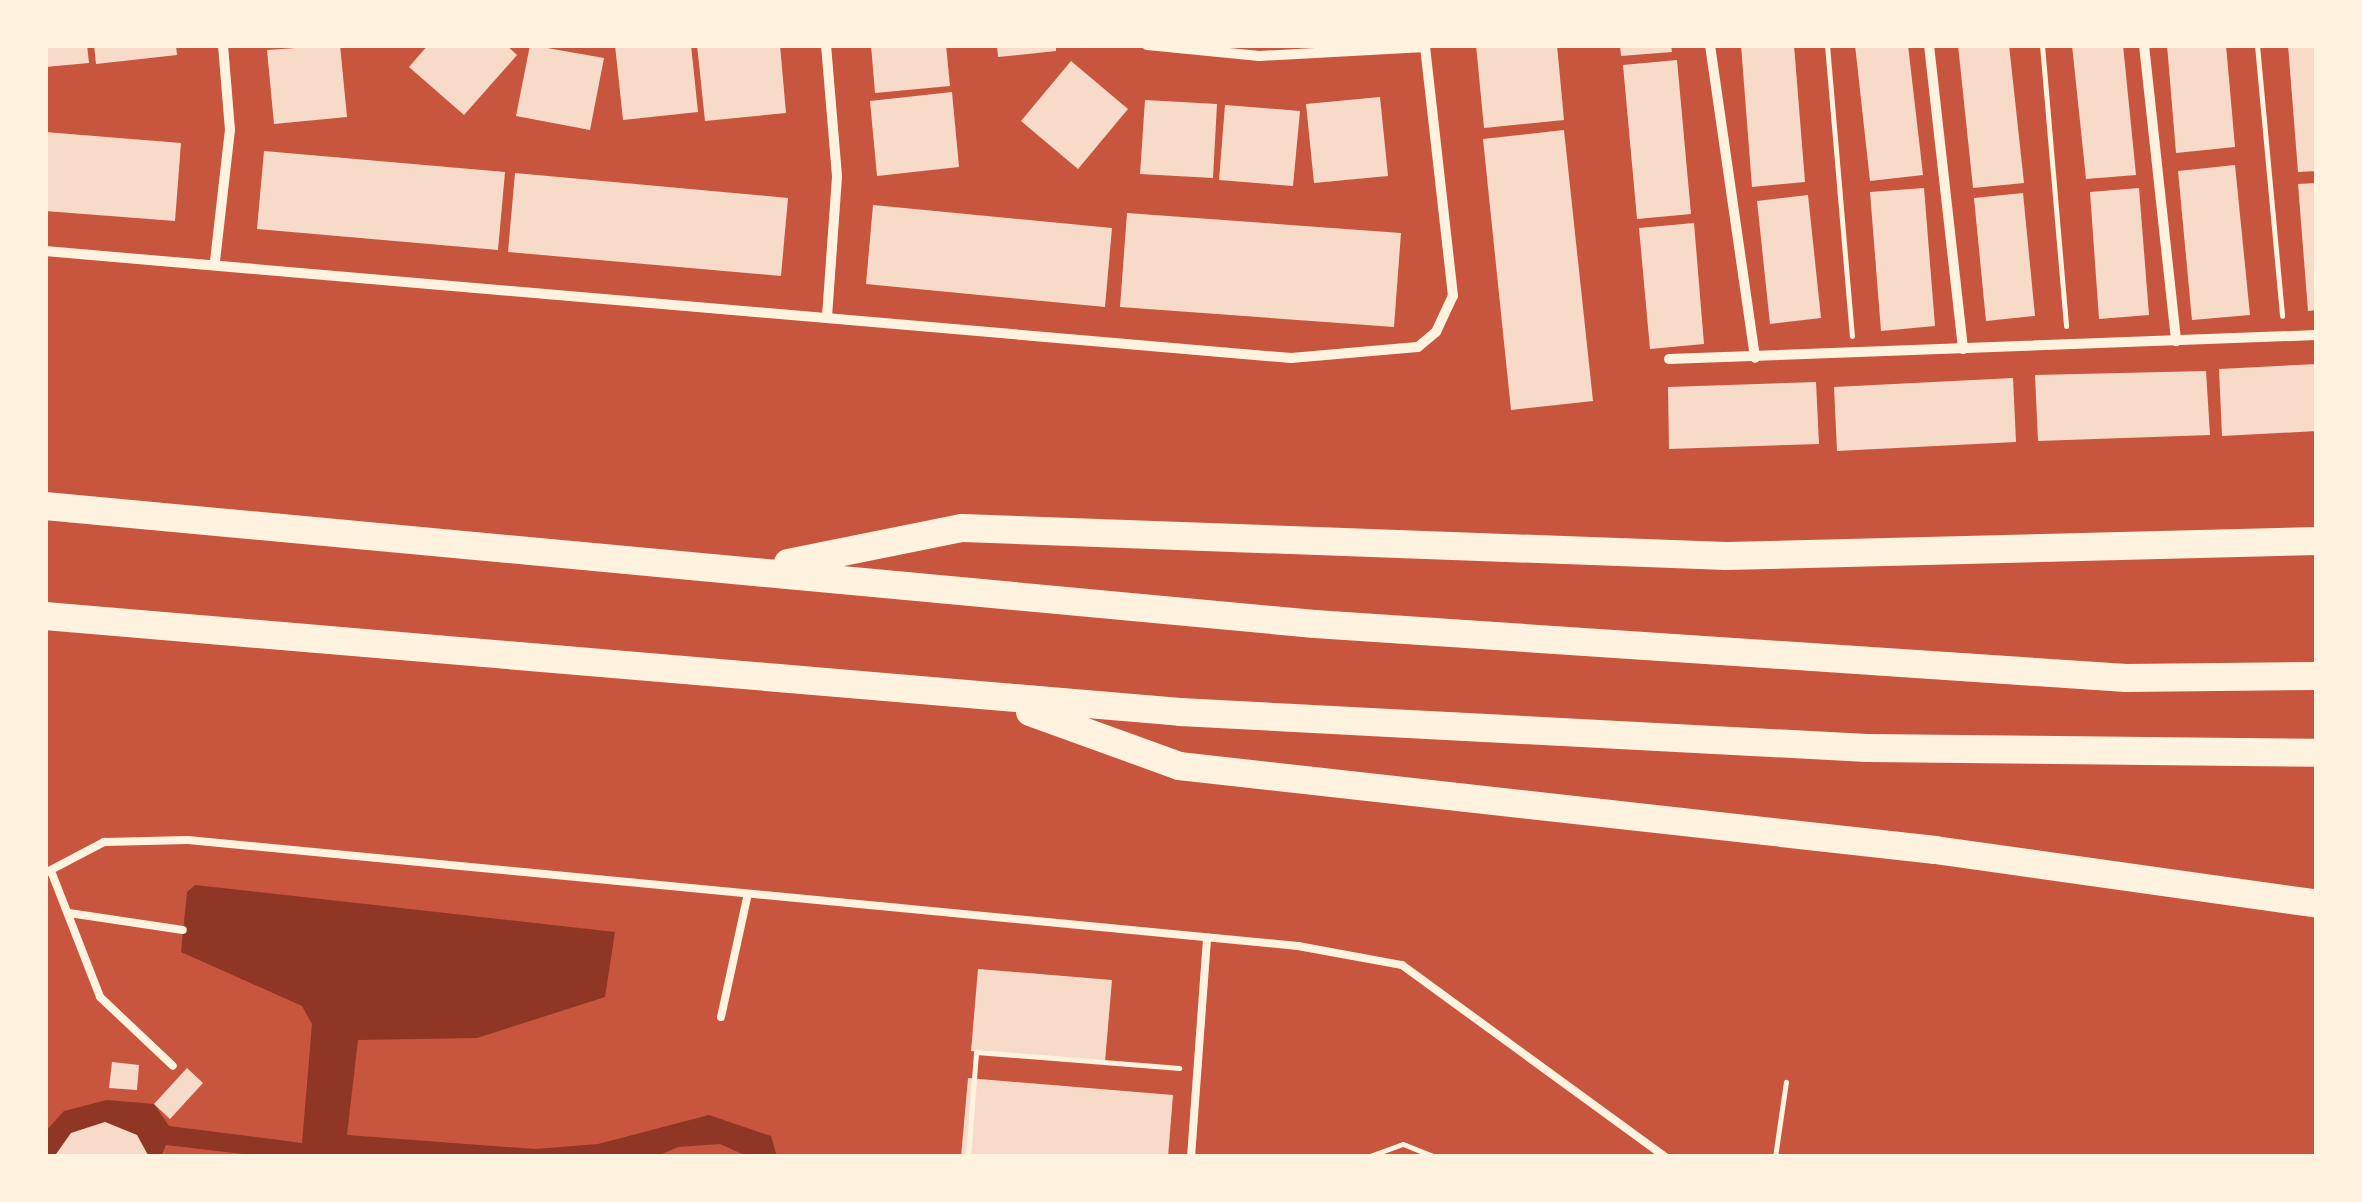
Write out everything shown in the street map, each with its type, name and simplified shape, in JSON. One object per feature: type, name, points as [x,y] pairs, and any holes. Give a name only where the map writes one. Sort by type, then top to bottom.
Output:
[{"type":"highway","points":[[45,506],[1315,624],[2126,678],[2317,676]]},
{"type":"highway","points":[[756,570],[962,528],[1726,556],[2317,540]]},
{"type":"highway","points":[[45,616],[1000,701],[1868,748],[2317,752]]},
{"type":"highway","points":[[1000,701],[1179,766],[1935,850],[2317,904]]},
{"type":"street","points":[[215,261],[230,130],[223,45]]},
{"type":"street","points":[[826,45],[837,177],[827,318]]},
{"type":"street","points":[[45,251],[215,261],[1291,358],[1418,347],[1436,332],[1452,296],[1425,46],[1259,56],[1147,45]]},
{"type":"street","points":[[1710,45],[1755,358]]},
{"type":"street","points":[[1929,45],[1963,349]]},
{"type":"street","points":[[2144,45],[2176,341]]},
{"type":"street","points":[[1668,359],[2317,335]]},
{"type":"lane","points":[[174,1066],[100,997],[69,913],[48,872],[104,842],[188,840],[746,898],[1207,938],[1402,966],[1665,1157]]},
{"type":"lane","points":[[721,1017],[746,898]]},
{"type":"lane","points":[[69,913],[183,930]]},
{"type":"lane","points":[[1190,1157],[1207,938]]},
{"type":"path","points":[[1828,45],[1854,354]]},
{"type":"path","points":[[2042,45],[2068,345]]},
{"type":"path","points":[[2257,45],[2284,336]]},
{"type":"path","points":[[968,1157],[976,1052],[1197,1070]]},
{"type":"path","points":[[1775,1157],[1786,1082]]},
{"type":"path","points":[[1367,1157],[1403,1144],[1436,1157]]},
{"type":"shaded area","points":[[195,885],[615,932],[605,997],[477,1038],[358,1040],[347,1135],[535,1149],[598,1144],[709,1115],[771,1136],[777,1157],[749,1157],[720,1144],[678,1147],[655,1157],[270,1157],[166,1145],[161,1157],[149,1157],[137,1135],[105,1122],[71,1133],[54,1157],[45,1157],[45,1132],[64,1111],[107,1100],[154,1104],[169,1126],[302,1143],[312,1024],[302,1006],[181,952],[187,892]]},
{"type":"building","points":[[45,45],[87,45],[89,63],[45,67]]},
{"type":"building","points":[[94,45],[176,45],[177,55],[96,64]]},
{"type":"building","points":[[340,45],[347,117],[274,124],[267,50]]},
{"type":"building","points":[[428,45],[506,45],[517,55],[464,115],[409,67]]},
{"type":"building","points":[[530,45],[604,58],[590,130],[516,116]]},
{"type":"building","points":[[615,45],[691,45],[698,112],[623,120]]},
{"type":"building","points":[[697,45],[780,45],[786,113],[705,121]]},
{"type":"building","points":[[871,45],[946,45],[950,86],[875,93]]},
{"type":"building","points":[[997,45],[1056,45],[1056,51],[998,57]]},
{"type":"building","points":[[1476,45],[1557,45],[1564,120],[1484,128]]},
{"type":"building","points":[[1620,45],[1671,45],[1672,52],[1621,56]]},
{"type":"building","points":[[1741,45],[1794,45],[1805,182],[1752,187]]},
{"type":"building","points":[[1855,45],[1908,45],[1923,175],[1870,181]]},
{"type":"building","points":[[1958,45],[2009,45],[2024,183],[1973,188]]},
{"type":"building","points":[[2072,45],[2123,45],[2136,175],[2086,179]]},
{"type":"building","points":[[2167,45],[2226,45],[2235,147],[2176,153]]},
{"type":"building","points":[[2288,45],[2317,45],[2317,171],[2298,172]]},
{"type":"building","points":[[1677,60],[1691,214],[1637,219],[1623,65]]},
{"type":"building","points":[[1071,61],[1128,109],[1078,169],[1021,121]]},
{"type":"building","points":[[952,92],[959,167],[877,176],[870,101]]},
{"type":"building","points":[[1380,97],[1388,176],[1314,183],[1306,104]]},
{"type":"building","points":[[1145,100],[1217,104],[1213,178],[1140,174]]},
{"type":"building","points":[[1225,105],[1300,111],[1293,186],[1219,180]]},
{"type":"building","points":[[1564,130],[1593,401],[1511,410],[1483,139]]},
{"type":"building","points":[[45,132],[181,143],[175,221],[45,211]]},
{"type":"building","points":[[264,151],[505,172],[498,250],[257,229]]},
{"type":"building","points":[[2235,165],[2250,315],[2192,320],[2178,171]]},
{"type":"building","points":[[515,173],[788,198],[781,276],[508,252]]},
{"type":"building","points":[[2317,183],[2317,310],[2308,311],[2298,184]]},
{"type":"building","points":[[1924,188],[1935,326],[1881,331],[1870,192]]},
{"type":"building","points":[[2139,188],[2149,315],[2099,319],[2090,192]]},
{"type":"building","points":[[2023,193],[2035,316],[1986,321],[1974,198]]},
{"type":"building","points":[[1808,195],[1821,318],[1770,324],[1757,201]]},
{"type":"building","points":[[873,205],[1112,228],[1105,307],[866,284]]},
{"type":"building","points":[[1127,213],[1401,233],[1394,327],[1120,307]]},
{"type":"building","points":[[1694,223],[1704,344],[1650,349],[1639,228]]},
{"type":"building","points":[[2317,364],[2317,431],[2222,436],[2219,369]]},
{"type":"building","points":[[2206,371],[2210,435],[2038,441],[2035,375]]},
{"type":"building","points":[[2013,378],[2016,442],[1837,451],[1834,387]]},
{"type":"building","points":[[1816,382],[1819,444],[1669,449],[1668,387]]},
{"type":"building","points":[[978,969],[1112,980],[1105,1062],[971,1051]]},
{"type":"building","points":[[112,1062],[139,1065],[137,1090],[109,1088]]},
{"type":"building","points":[[187,1068],[203,1083],[170,1119],[154,1104]]},
{"type":"building","points":[[968,1078],[1173,1095],[1168,1157],[961,1157]]},
{"type":"building","points":[[105,1122],[137,1135],[149,1157],[54,1157],[71,1133]]}]
